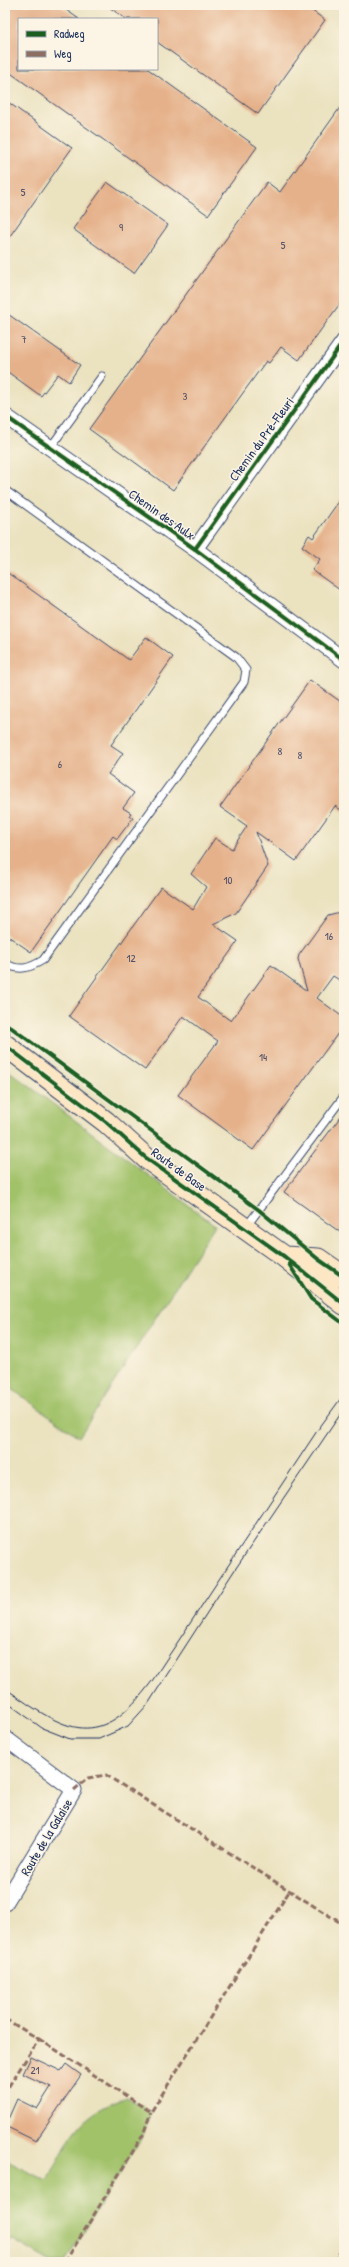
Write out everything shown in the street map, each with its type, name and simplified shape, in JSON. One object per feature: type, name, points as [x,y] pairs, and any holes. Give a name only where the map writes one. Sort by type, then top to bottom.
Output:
[{"type":"street","name":"Chemin du Pré-Fleuri","points":[[195,550],[344,341]]},
{"type":"street","name":"Chemin des Aulx","points":[[5,416],[195,550],[344,660]]},
{"type":"street","name":"Route de Base","points":[[6,1040],[106,1122],[146,1158],[285,1257],[344,1304]]},
{"type":"street","points":[[285,1257],[318,1258],[344,1277]]},
{"type":"street","name":"Route de la Galaise","points":[[5,1738],[74,1790],[5,1903]]},
{"type":"lane","points":[[50,448],[102,376]]},
{"type":"lane","points":[[5,490],[236,656],[246,670],[244,682],[43,960],[30,968],[11,967],[5,964]]},
{"type":"lane","points":[[245,1229],[344,1096]]},
{"type":"green space","points":[[5,1068],[215,1225],[79,1437],[5,1384]]},
{"type":"green space","points":[[127,2097],[151,2112],[143,2135],[65,2262],[51,2262],[13,2240],[5,2243],[5,2160],[48,2181],[77,2129],[96,2112]]},
{"type":"building","points":[[5,5],[59,5],[78,18],[18,18],[18,70],[149,70],[257,147],[208,215],[5,69]]},
{"type":"building","points":[[106,5],[304,5],[325,20],[258,114],[158,43],[158,18],[125,18]]},
{"type":"building","points":[[5,100],[72,148],[5,243]]},
{"type":"building","points":[[344,102],[344,298],[299,360],[281,347],[269,363],[266,361],[173,490],[89,429],[267,182],[280,192]]},
{"type":"building","points":[[107,182],[168,225],[134,273],[73,229]]},
{"type":"building","points":[[5,312],[80,365],[69,382],[58,374],[41,396],[5,370]]},
{"type":"building","points":[[344,494],[344,593],[312,570],[320,559],[302,546],[309,535],[313,538]]},
{"type":"building","points":[[5,571],[129,660],[146,637],[173,657],[111,745],[123,753],[108,774],[134,793],[123,808],[131,813],[129,816],[133,818],[117,839],[113,836],[31,952],[5,934]]},
{"type":"building","points":[[310,680],[344,704],[344,812],[335,806],[296,861],[256,832],[268,866],[236,913],[213,924],[238,941],[198,997],[231,1021],[271,965],[307,991],[298,959],[299,955],[328,915],[344,911],[344,983],[333,976],[317,998],[344,1018],[344,1025],[253,1150],[178,1095],[218,1041],[183,1016],[145,1070],[69,1016],[161,887],[193,909],[206,887],[191,874],[215,838],[232,849],[247,826],[220,807]]},
{"type":"building","points":[[344,1112],[344,1235],[284,1192]]},
{"type":"building","points":[[31,2057],[61,2071],[66,2064],[81,2075],[36,2141],[5,2126],[17,2099],[37,2109],[51,2087],[23,2074]]},
{"type":"tram line","points":[[5,1688],[47,1716],[65,1724],[82,1728],[99,1726],[116,1718],[133,1704],[152,1681],[317,1431],[344,1394]]},
{"type":"tram line","points":[[5,1701],[42,1728],[70,1739],[99,1739],[128,1726],[148,1704],[234,1571],[344,1409]]},
{"type":"marked path","points":[[74,1790],[88,1778],[106,1775],[344,1925]]},
{"type":"marked path","points":[[39,2039],[151,2112],[290,1890]]},
{"type":"marked path","points":[[5,2019],[39,2039],[5,2092]]},
{"type":"marked path","points":[[65,2262],[143,2135],[151,2112]]},
{"type":"marked path","points":[[334,2262],[344,2246]]},
{"type":"cycle path","points":[[195,549],[344,341]]},
{"type":"cycle path","points":[[5,416],[195,549],[344,660]]},
{"type":"cycle path","points":[[5,1023],[259,1210],[318,1259],[344,1277]]},
{"type":"cycle path","points":[[5,1045],[106,1122],[146,1158],[285,1257],[344,1304]]},
{"type":"cycle path","points":[[289,1264],[311,1299],[344,1324]]}]
